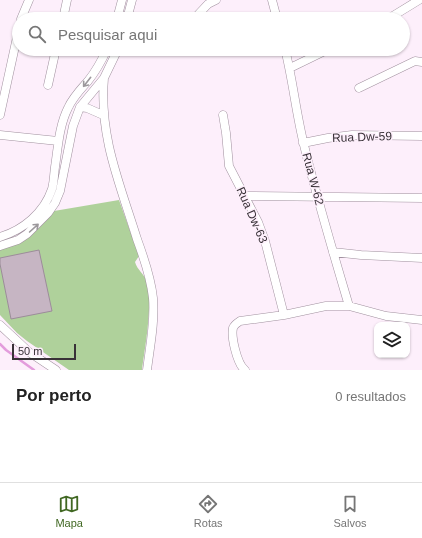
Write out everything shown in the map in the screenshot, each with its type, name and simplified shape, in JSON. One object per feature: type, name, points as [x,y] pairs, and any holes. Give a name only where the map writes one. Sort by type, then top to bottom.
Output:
[{"type":"street","points":[[24,12],[29,0]]},
{"type":"street","points":[[64,12],[67,0]]},
{"type":"street","points":[[119,12],[122,0]]},
{"type":"street","points":[[129,12],[132,0]]},
{"type":"street","points":[[201,12],[208,4],[216,0]]},
{"type":"street","points":[[272,0],[275,12]]},
{"type":"street","points":[[400,12],[420,0]]},
{"type":"street","points":[[0,115],[13,56]]},
{"type":"street","points":[[48,85],[54,56]]},
{"type":"street","points":[[0,237],[12,234],[27,224],[37,214],[56,189],[58,141],[62,121],[69,106],[100,64],[104,56]]},
{"type":"street","points":[[0,246],[18,240],[38,225],[52,208],[73,126],[80,107],[104,78],[115,56]]},
{"type":"street","name":"Rua W-62","points":[[287,56],[303,143],[349,306]]},
{"type":"street","points":[[290,68],[315,56]]},
{"type":"street","points":[[360,88],[415,61],[422,62]]},
{"type":"street","points":[[104,78],[103,115],[108,147],[148,271],[153,297],[153,327],[147,370]]},
{"type":"street","points":[[80,107],[87,108],[103,115]]},
{"type":"street","name":"Rua Dw-63","points":[[223,114],[229,166],[258,222],[265,241],[284,315]]},
{"type":"street","points":[[0,135],[58,141]]},
{"type":"street","name":"Rua Dw-59","points":[[303,143],[352,135],[422,136]]},
{"type":"street","points":[[245,196],[422,198]]},
{"type":"street","points":[[333,252],[368,256],[422,258]]},
{"type":"street","points":[[245,370],[238,362],[234,347],[233,328],[235,324],[240,321],[284,315],[326,306],[349,306],[386,316],[422,320]]},
{"type":"street","points":[[0,325],[29,352],[56,370]]},
{"type":"green space","points":[[119,200],[139,256],[135,262],[146,280],[149,292],[148,326],[142,370],[69,370],[27,341],[0,315],[0,249],[39,227],[54,211]]},
{"type":"building","points":[[39,250],[52,311],[11,319],[0,258]]},
{"type":"waterway","points":[[0,344],[34,370]]}]
